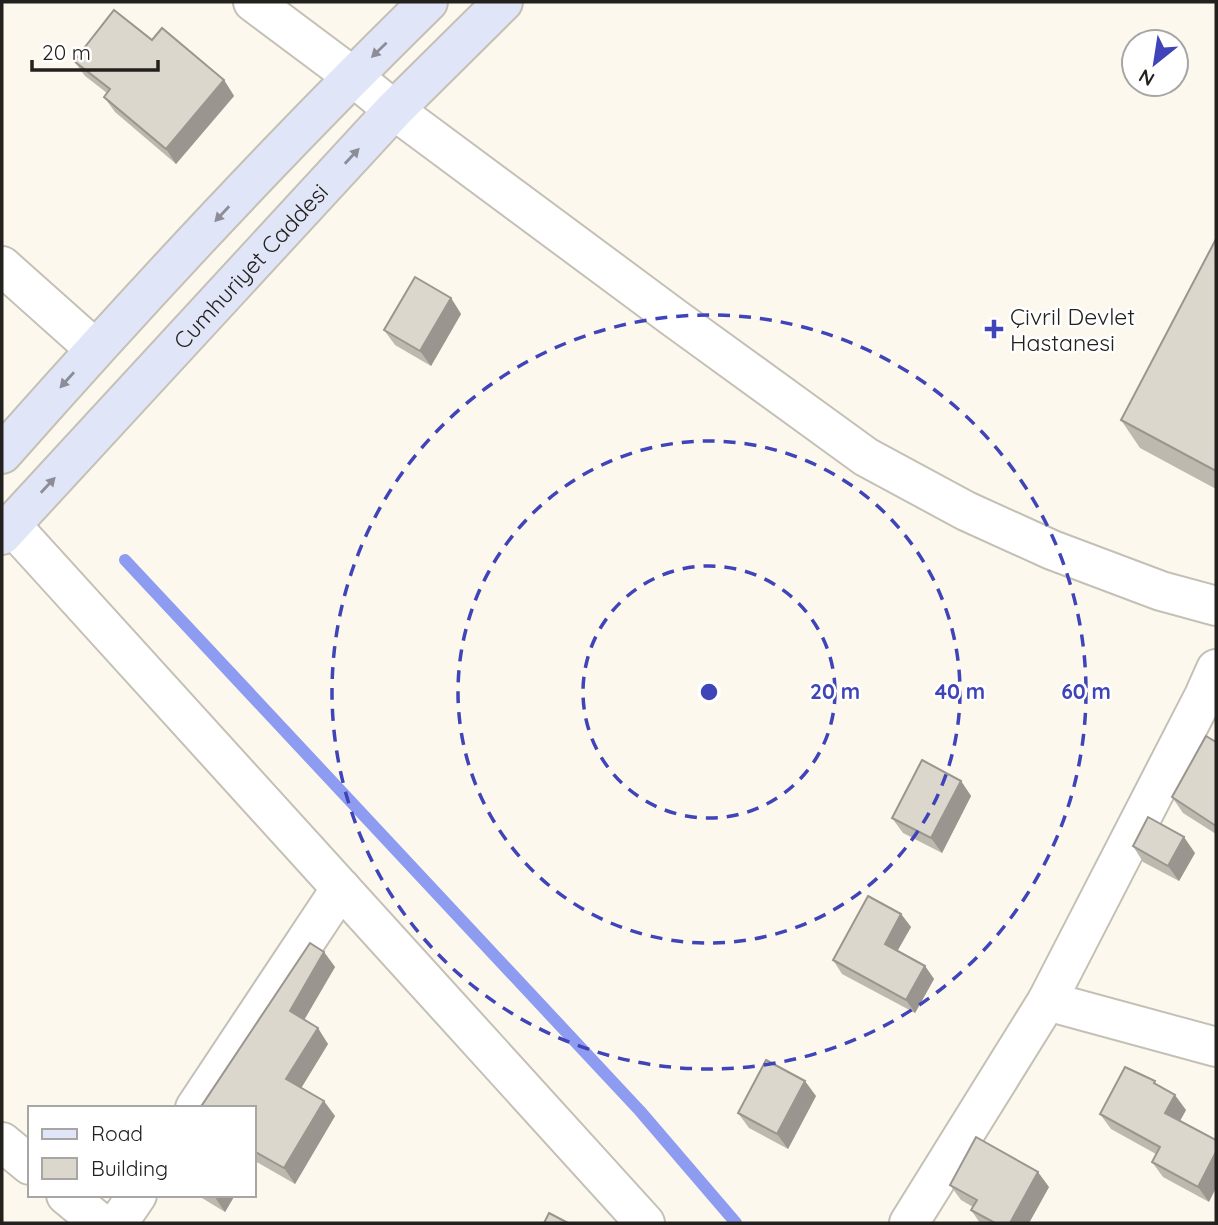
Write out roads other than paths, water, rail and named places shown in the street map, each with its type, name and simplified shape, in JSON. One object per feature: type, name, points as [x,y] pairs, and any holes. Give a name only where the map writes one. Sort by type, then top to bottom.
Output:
[{"type":"main road","points":[[2,454],[94,349],[352,76],[428,2]]},
{"type":"main road","name":"Cumhuriyet Caddesi","points":[[6,530],[394,110],[503,2]]},
{"type":"street","points":[[253,2],[394,110],[866,457],[966,511],[1052,550],[1161,590],[1216,606]]},
{"type":"street","points":[[2,266],[94,349]]},
{"type":"street","points":[[6,530],[341,888],[645,1223]]},
{"type":"street","points":[[909,1223],[1047,1001],[1216,669]]},
{"type":"street","points":[[196,1106],[341,888]]},
{"type":"street","points":[[1047,1001],[1216,1047]]},
{"type":"street","points":[[2,1142],[28,1163]]},
{"type":"street","points":[[68,1197],[100,1223]]},
{"type":"street","points":[[118,1223],[136,1197]]},
{"type":"waterway","points":[[125,560],[640,1111],[736,1223]]},
{"type":"place","name":"Çivril Devlet Hastanesi","points":[[994,329]]}]
